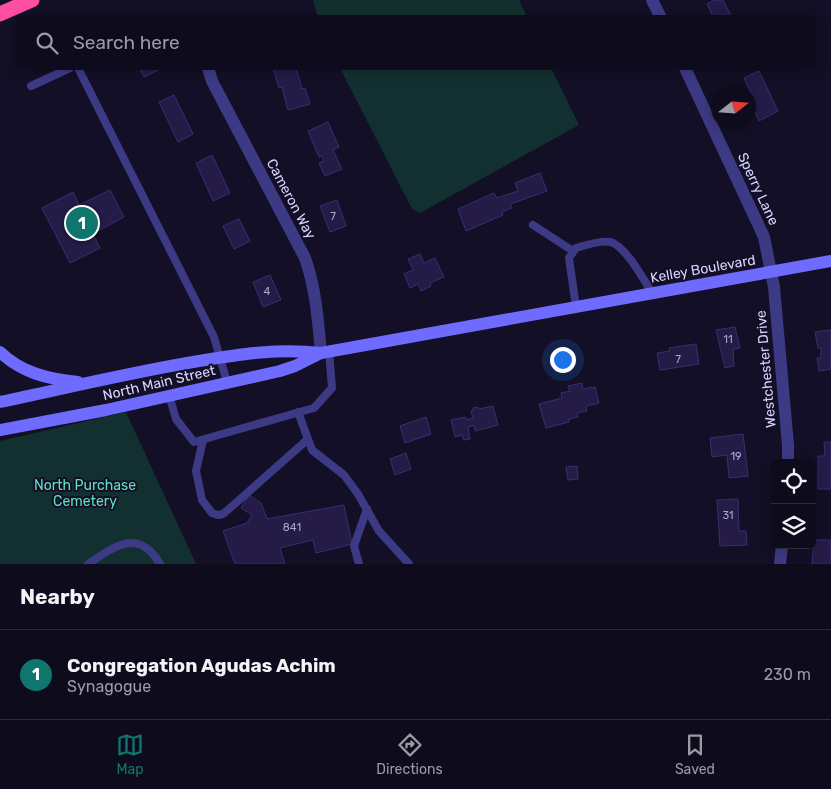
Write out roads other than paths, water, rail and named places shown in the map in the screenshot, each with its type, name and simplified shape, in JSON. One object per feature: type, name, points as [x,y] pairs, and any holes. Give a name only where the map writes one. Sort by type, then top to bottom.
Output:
[{"type":"highway","points":[[0,10],[29,1]]},
{"type":"highway","points":[[0,14],[29,1]]},
{"type":"main road","name":"Kelley Boulevard","points":[[578,307],[831,261]]},
{"type":"main road","name":"North Main Street","points":[[0,402],[156,368],[283,350],[325,352],[578,307]]},
{"type":"main road","points":[[0,352],[19,367],[36,375],[56,380],[93,382]]},
{"type":"main road","name":"North Main Street","points":[[0,430],[91,413],[288,368],[325,352]]},
{"type":"street","points":[[652,0],[660,15]]},
{"type":"street","name":"Cameron Way","points":[[209,70],[212,82],[305,258],[312,278],[325,352]]},
{"type":"street","name":"Sperry Lane","points":[[685,70],[756,218],[764,237],[772,272]]},
{"type":"street","name":"Westchester Drive","points":[[772,272],[788,459]]},
{"type":"street","points":[[780,564],[782,549]]},
{"type":"lane","points":[[31,86],[66,70]]},
{"type":"lane","points":[[79,70],[214,337],[227,382]]},
{"type":"lane","points":[[533,225],[573,251]]},
{"type":"lane","points":[[578,307],[569,258],[576,248],[601,242],[609,242],[616,245],[635,264],[652,293]]},
{"type":"lane","points":[[170,395],[176,419],[194,442],[203,440],[314,408],[332,388],[325,352]]},
{"type":"lane","points":[[298,412],[312,450],[344,475],[358,494],[379,531],[408,564]]},
{"type":"lane","points":[[203,440],[196,471],[202,500],[212,513],[218,515],[223,514],[238,502],[307,440]]},
{"type":"lane","points":[[359,564],[354,546],[367,509]]},
{"type":"lane","points":[[88,564],[112,548],[128,542],[142,546],[160,564]]},
{"type":"place","name":"Congregation Agudas Achim","points":[[82,223]]},
{"type":"park label","name":"North Purchase Cemetery","points":[[85,494]]}]
